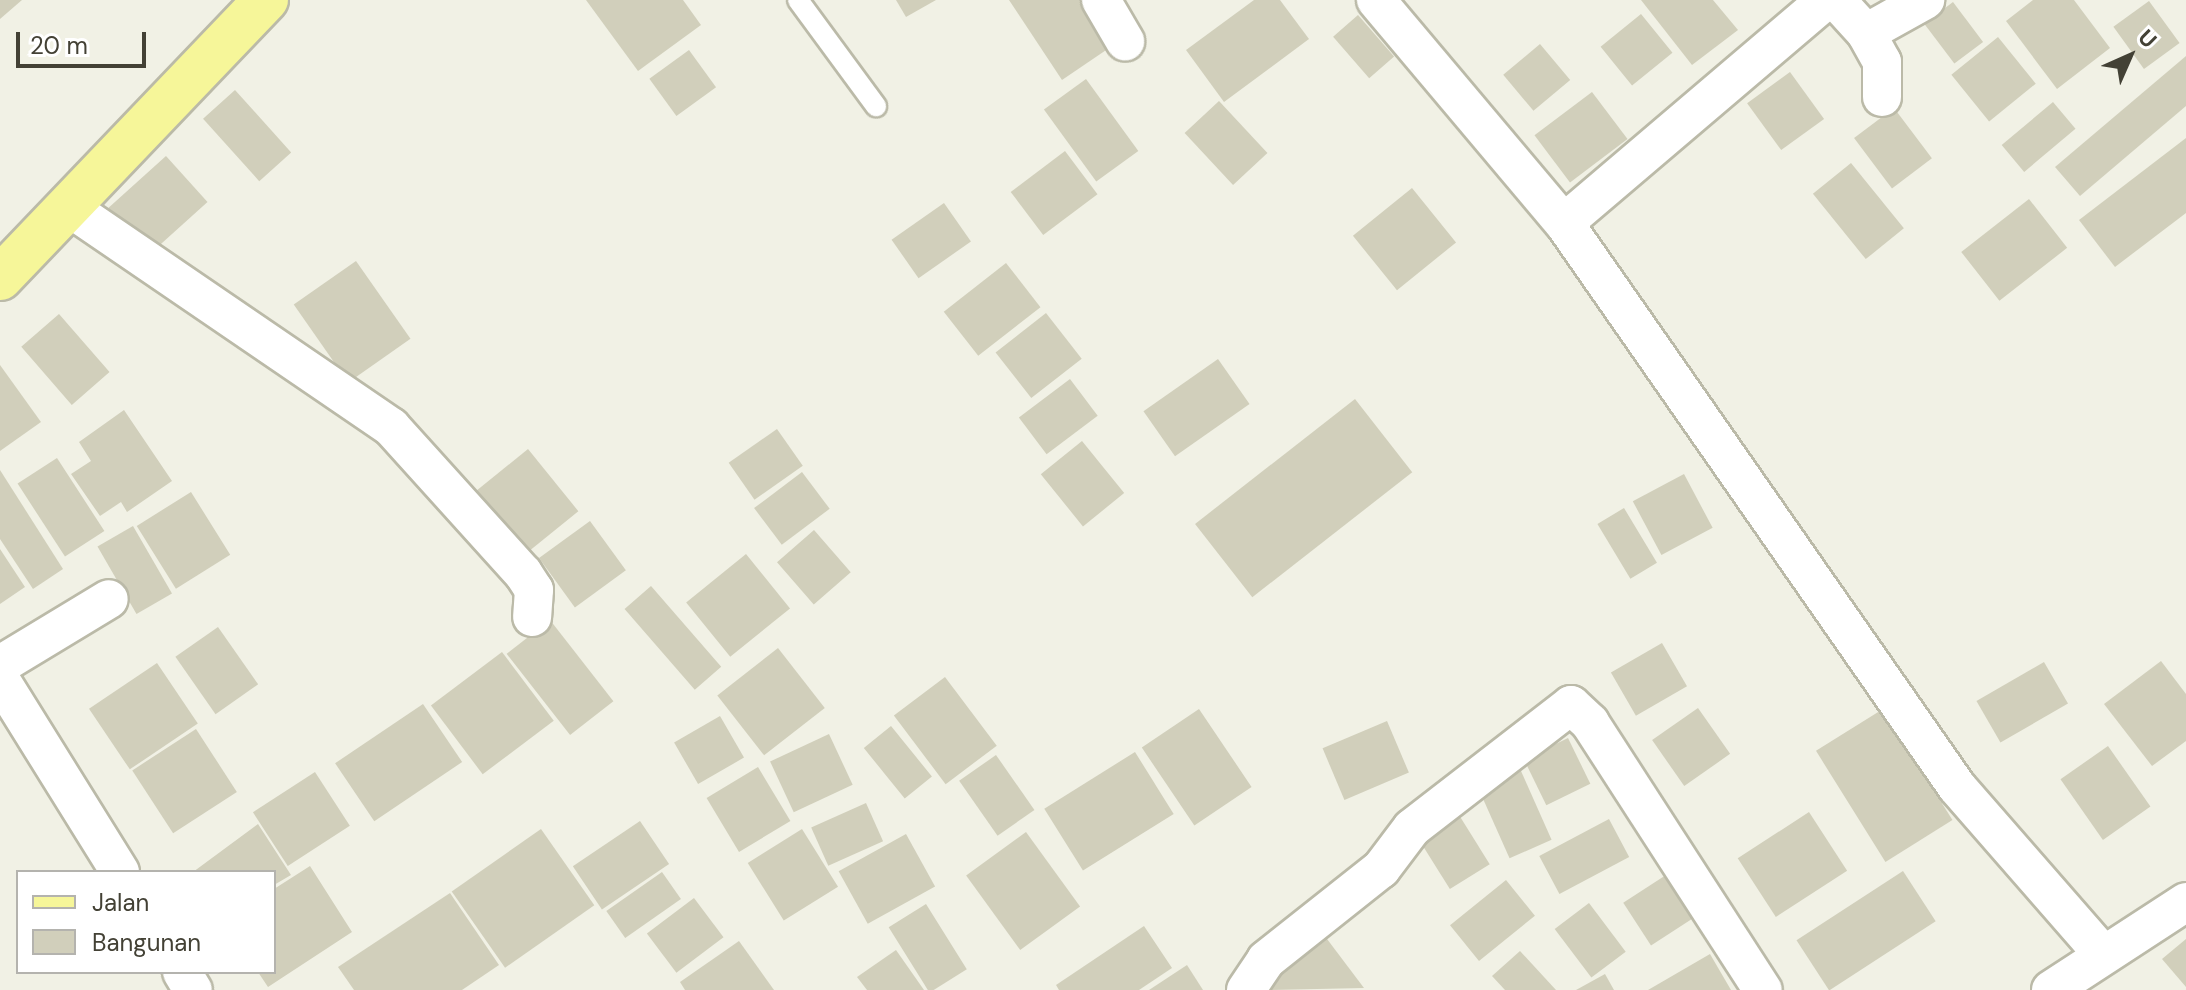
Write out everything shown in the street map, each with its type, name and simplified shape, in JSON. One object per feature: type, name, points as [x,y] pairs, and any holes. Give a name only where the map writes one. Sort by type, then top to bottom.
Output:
[{"type":"main road","points":[[0,278],[266,0]]},
{"type":"street","points":[[1101,0],[1125,41]]},
{"type":"street","points":[[1376,0],[1564,223],[1957,787],[2102,953]]},
{"type":"street","points":[[1564,223],[1826,0]]},
{"type":"street","points":[[1836,0],[1866,33],[1882,62],[1882,97]]},
{"type":"street","points":[[1866,33],[1925,0]]},
{"type":"street","points":[[70,208],[391,427],[523,573],[534,590],[532,617]]},
{"type":"street","points":[[109,599],[1,681],[119,870]]},
{"type":"street","points":[[1246,990],[1266,960],[1381,869],[1412,828],[1571,705],[1590,723],[1763,990]]},
{"type":"street","points":[[2051,990],[2102,953],[2186,902]]},
{"type":"lane","points":[[798,0],[876,106]]},
{"type":"building","points":[[0,0],[22,0],[0,19]]},
{"type":"building","points":[[586,0],[683,0],[701,25],[638,71]]},
{"type":"building","points":[[896,0],[936,0],[906,17]]},
{"type":"building","points":[[1009,0],[1085,0],[1115,44],[1062,80]]},
{"type":"building","points":[[1254,0],[1280,0],[1309,39],[1224,102],[1186,50]]},
{"type":"building","points":[[1641,0],[1713,0],[1738,30],[1692,65]]},
{"type":"building","points":[[2033,0],[2074,0],[2110,48],[2057,89],[2006,21]]},
{"type":"building","points":[[2149,1],[2180,43],[2144,69],[2113,27]]},
{"type":"building","points":[[1953,2],[1983,42],[1954,64],[1924,24]]},
{"type":"building","points":[[1641,14],[1672,53],[1632,86],[1601,47]]},
{"type":"building","points":[[1358,15],[1394,57],[1369,78],[1333,37]]},
{"type":"building","points":[[1998,37],[2036,84],[1989,121],[1951,75]]},
{"type":"building","points":[[1540,44],[1570,80],[1533,111],[1503,75]]},
{"type":"building","points":[[689,50],[716,87],[676,116],[649,79]]},
{"type":"building","points":[[2186,56],[2186,106],[2080,196],[2055,167]]},
{"type":"building","points":[[1790,72],[1824,119],[1781,150],[1747,103]]},
{"type":"building","points":[[1086,79],[1138,151],[1096,182],[1044,110]]},
{"type":"building","points":[[235,90],[291,152],[259,181],[203,119]]},
{"type":"building","points":[[1592,92],[1628,139],[1570,182],[1534,135]]},
{"type":"building","points":[[1219,101],[1267,153],[1233,185],[1185,133]]},
{"type":"building","points":[[2053,102],[2075,129],[2024,172],[2002,145]]},
{"type":"building","points":[[1894,108],[1932,158],[1892,188],[1854,138]]},
{"type":"building","points":[[2186,138],[2186,213],[2115,267],[2079,220]]},
{"type":"building","points":[[1065,151],[1097,194],[1043,235],[1011,192]]},
{"type":"building","points":[[166,156],[207,202],[147,256],[106,210]]},
{"type":"building","points":[[1851,163],[1904,228],[1866,259],[1813,194]]},
{"type":"building","points":[[1412,188],[1456,242],[1397,290],[1353,236]]},
{"type":"building","points":[[2029,199],[2067,248],[1999,301],[1961,252]]},
{"type":"building","points":[[944,203],[971,242],[919,278],[892,240]]},
{"type":"building","points":[[356,261],[410,339],[348,382],[294,305]]},
{"type":"building","points":[[1006,263],[1040,307],[978,356],[944,312]]},
{"type":"building","points":[[1046,313],[1082,359],[1031,398],[996,352]]},
{"type":"building","points":[[59,314],[110,372],[72,405],[21,347]]},
{"type":"building","points":[[1218,359],[1250,404],[1175,456],[1143,411]]},
{"type":"building","points":[[0,365],[41,422],[0,451]]},
{"type":"building","points":[[1070,379],[1098,416],[1047,454],[1019,418]]},
{"type":"building","points":[[1355,399],[1412,472],[1252,597],[1195,524]]},
{"type":"building","points":[[124,410],[172,481],[127,512],[121,502],[100,516],[71,474],[91,461],[79,442]]},
{"type":"building","points":[[777,429],[803,466],[754,500],[729,463]]},
{"type":"building","points":[[1082,441],[1124,493],[1083,526],[1041,474]]},
{"type":"building","points":[[528,449],[578,511],[524,555],[474,493]]},
{"type":"building","points":[[57,458],[104,531],[65,557],[18,484]]},
{"type":"building","points":[[0,470],[63,569],[33,589],[0,539]]},
{"type":"building","points":[[802,472],[830,509],[782,545],[754,508]]},
{"type":"building","points":[[1684,474],[1713,528],[1661,555],[1633,501]]},
{"type":"building","points":[[191,492],[230,555],[176,589],[137,526]]},
{"type":"building","points":[[1624,508],[1657,563],[1630,579],[1597,524]]},
{"type":"building","points":[[590,521],[626,570],[575,607],[539,558]]},
{"type":"building","points":[[133,526],[172,594],[136,614],[97,546]]},
{"type":"building","points":[[814,530],[851,572],[814,604],[777,562]]},
{"type":"building","points":[[0,549],[25,587],[0,604]]},
{"type":"building","points":[[746,554],[790,608],[730,657],[686,602]]},
{"type":"building","points":[[651,586],[721,667],[695,690],[625,609]]},
{"type":"building","points":[[550,620],[613,701],[570,735],[507,654]]},
{"type":"building","points":[[218,627],[258,684],[216,714],[175,657]]},
{"type":"building","points":[[1662,643],[1687,686],[1636,716],[1611,672]]},
{"type":"building","points":[[778,648],[825,708],[764,755],[717,695]]},
{"type":"building","points":[[502,652],[554,721],[483,774],[431,706]]},
{"type":"building","points":[[2161,661],[2186,694],[2186,741],[2152,766],[2104,704]]},
{"type":"building","points":[[2044,662],[2068,704],[2000,743],[1976,701]]},
{"type":"building","points":[[157,663],[198,724],[130,769],[89,709]]},
{"type":"building","points":[[945,677],[997,746],[946,784],[894,716]]},
{"type":"building","points":[[423,704],[462,762],[374,821],[335,763]]},
{"type":"building","points":[[1698,708],[1730,754],[1684,786],[1652,740]]},
{"type":"building","points":[[1199,709],[1252,787],[1194,826],[1142,748]]},
{"type":"building","points":[[1883,709],[1952,820],[1885,862],[1816,751]]},
{"type":"building","points":[[720,716],[744,758],[698,784],[674,742]]},
{"type":"building","points":[[1387,721],[1409,773],[1344,800],[1323,748]]},
{"type":"building","points":[[891,726],[932,777],[905,799],[864,748]]},
{"type":"building","points":[[196,729],[237,792],[173,833],[132,770]]},
{"type":"building","points":[[829,734],[853,785],[794,812],[770,761]]},
{"type":"building","points":[[1568,738],[1590,784],[1546,805],[1524,759]]},
{"type":"building","points":[[2108,746],[2150,807],[2103,840],[2060,779]]},
{"type":"building","points":[[1135,752],[1174,814],[1083,871],[1044,809]]},
{"type":"building","points":[[996,755],[1034,810],[998,836],[959,781]]},
{"type":"building","points":[[1517,762],[1552,840],[1510,858],[1475,781]]},
{"type":"building","points":[[758,767],[790,821],[739,852],[707,798]]},
{"type":"building","points":[[315,772],[350,826],[288,866],[253,812]]},
{"type":"building","points":[[866,803],[883,841],[828,866],[811,827]]},
{"type":"building","points":[[1809,812],[1847,871],[1776,917],[1738,858]]},
{"type":"building","points":[[1459,815],[1490,864],[1450,889],[1419,840]]},
{"type":"building","points":[[1609,819],[1629,857],[1559,894],[1539,856]]},
{"type":"building","points":[[640,821],[669,864],[602,909],[573,866]]},
{"type":"building","points":[[258,824],[291,875],[276,884],[276,870],[196,870]]},
{"type":"building","points":[[541,829],[594,905],[505,968],[452,892]]},
{"type":"building","points":[[802,829],[838,887],[784,921],[748,863]]},
{"type":"building","points":[[1026,832],[1080,906],[1020,950],[966,875]]},
{"type":"building","points":[[906,834],[935,886],[868,924],[839,871]]},
{"type":"building","points":[[310,866],[352,932],[268,987],[259,974],[276,974],[276,888]]},
{"type":"building","points":[[1903,871],[1936,921],[1830,990],[1796,940]]},
{"type":"building","points":[[662,872],[681,899],[625,938],[606,911]]},
{"type":"building","points":[[1666,875],[1694,918],[1651,946],[1623,903]]},
{"type":"building","points":[[1506,880],[1535,916],[1479,961],[1450,925]]},
{"type":"building","points":[[450,893],[499,965],[462,990],[354,990],[338,967]]},
{"type":"building","points":[[694,898],[723,937],[676,973],[647,934]]},
{"type":"building","points":[[1589,903],[1626,952],[1591,978],[1555,929]]},
{"type":"building","points":[[926,904],[967,969],[934,990],[928,990],[889,927]]},
{"type":"building","points":[[1144,926],[1172,968],[1139,990],[1059,990],[1056,985]]},
{"type":"building","points":[[1321,931],[1364,988],[1270,990],[1264,974]]},
{"type":"building","points":[[2186,939],[2186,987],[2162,959]]},
{"type":"building","points":[[739,941],[774,990],[685,990],[680,982]]},
{"type":"building","points":[[896,950],[924,990],[867,990],[857,977]]},
{"type":"building","points":[[1520,951],[1556,990],[1505,990],[1492,976]]},
{"type":"building","points":[[1710,954],[1731,990],[1648,990]]},
{"type":"building","points":[[1187,965],[1203,990],[1149,990]]},
{"type":"building","points":[[1605,974],[1614,990],[1576,990]]}]
